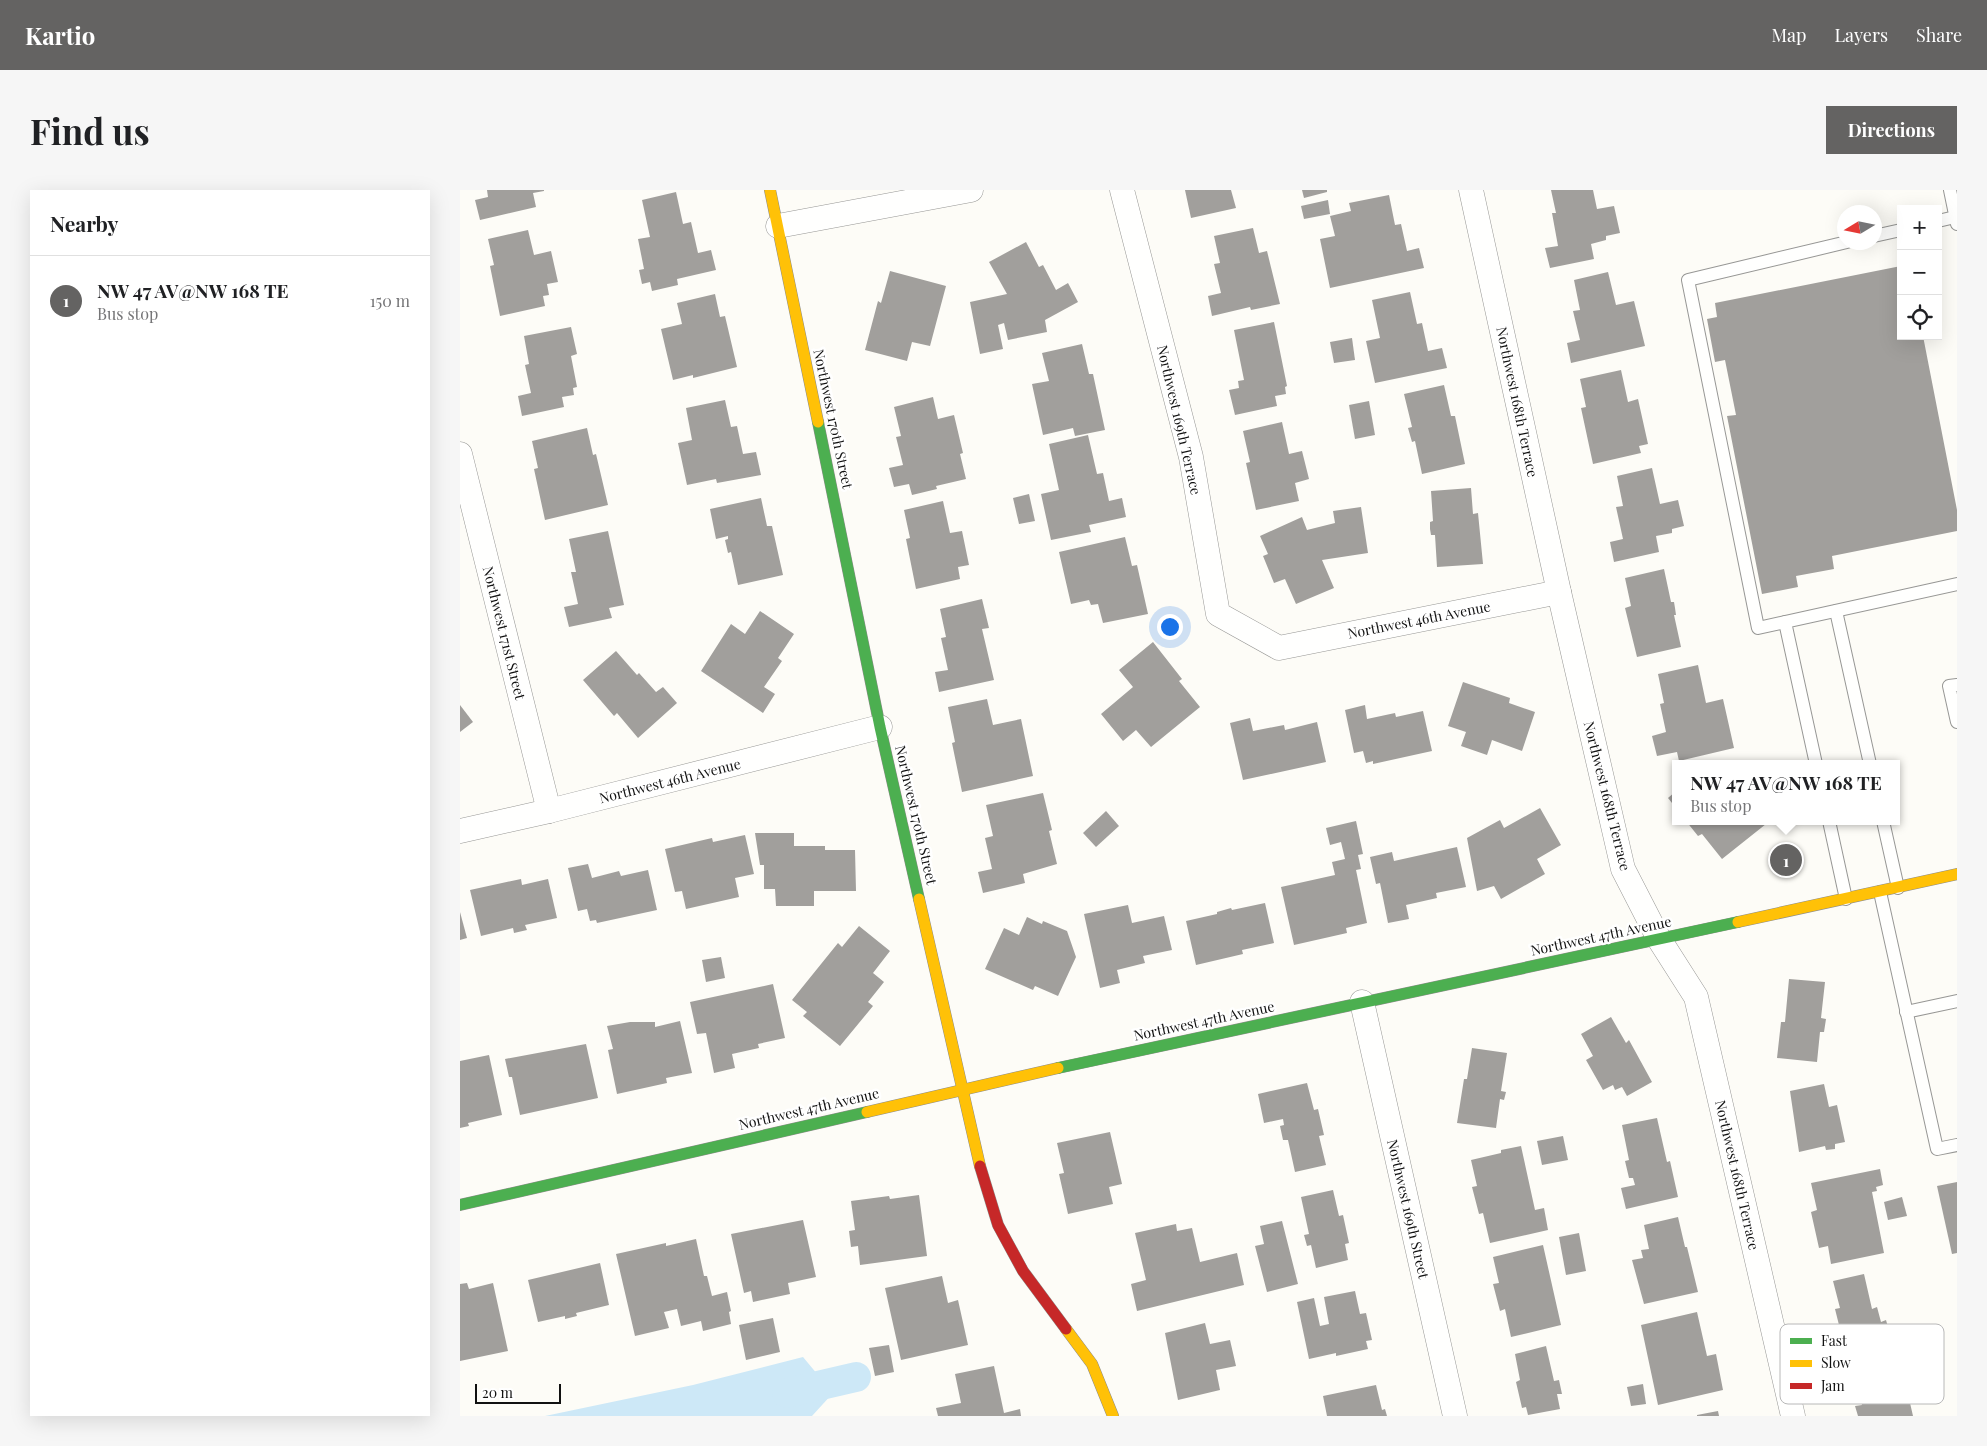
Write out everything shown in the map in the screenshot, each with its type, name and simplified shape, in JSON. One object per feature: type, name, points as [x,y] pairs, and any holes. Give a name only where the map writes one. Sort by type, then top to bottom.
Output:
[{"type":"main road","name":"Northwest 170th Street","points":[[770,190],[880,727],[976,1157],[998,1225],[1023,1271],[1092,1364],[1113,1416]]},
{"type":"main road","name":"Northwest 47th Avenue","points":[[460,1205],[962,1089],[1957,874]]},
{"type":"street","points":[[778,226],[971,190]]},
{"type":"street","name":"Northwest 169th Terrace","points":[[1122,190],[1191,457],[1218,614],[1279,648]]},
{"type":"street","name":"Northwest 168th Terrace","points":[[1470,190],[1559,592],[1623,869],[1659,939],[1696,997],[1780,1364]]},
{"type":"street","name":"Northwest 171st Street","points":[[461,461],[549,811]]},
{"type":"street","name":"Northwest 46th Avenue","points":[[1279,648],[1559,592]]},
{"type":"street","name":"Northwest 46th Avenue","points":[[460,831],[549,811],[880,727]]},
{"type":"street","name":"Northwest 169th Street","points":[[1362,1002],[1455,1416]]},
{"type":"lane","points":[[1942,221],[1956,220],[1950,190]]},
{"type":"lane","points":[[1882,234],[1897,231]]},
{"type":"lane","points":[[1837,244],[1688,280],[1758,628],[1957,584]]},
{"type":"lane","points":[[1836,611],[1869,760]]},
{"type":"lane","points":[[1784,622],[1815,760]]},
{"type":"lane","points":[[1957,685],[1950,686],[1957,722]]},
{"type":"lane","points":[[1830,825],[1846,899]]},
{"type":"lane","points":[[1884,825],[1898,888]]},
{"type":"lane","points":[[1880,892],[1938,1149],[1957,1145]]},
{"type":"lane","points":[[1906,1012],[1957,1001]]},
{"type":"water","points":[[803,1357],[833,1393],[812,1416],[545,1416],[693,1385]]},
{"type":"building","points":[[487,190],[544,191],[533,193],[536,207],[480,220],[475,200],[488,197]]},
{"type":"building","points":[[1185,190],[1231,190],[1236,208],[1191,218]]},
{"type":"building","points":[[1302,190],[1327,190],[1327,192],[1304,198]]},
{"type":"building","points":[[1551,190],[1593,190],[1597,209],[1614,206],[1620,233],[1606,236],[1606,240],[1591,244],[1594,259],[1550,268],[1545,248],[1558,246],[1552,213],[1556,213]]},
{"type":"building","points":[[676,192],[683,224],[691,222],[698,253],[711,250],[716,270],[677,279],[678,285],[652,291],[650,282],[642,284],[639,270],[644,269],[638,239],[650,237],[642,200]]},
{"type":"building","points":[[1389,195],[1395,225],[1401,224],[1407,251],[1419,248],[1424,268],[1330,288],[1320,239],[1335,236],[1330,216],[1351,211],[1349,203]]},
{"type":"building","points":[[1328,200],[1330,214],[1304,219],[1301,206]]},
{"type":"building","points":[[1253,228],[1259,253],[1267,251],[1280,304],[1251,310],[1250,307],[1212,316],[1208,296],[1221,293],[1214,264],[1220,263],[1214,236]]},
{"type":"building","points":[[528,230],[534,255],[551,251],[558,282],[547,284],[549,295],[543,296],[545,306],[500,316],[490,266],[494,265],[488,239]]},
{"type":"building","points":[[1026,242],[1039,267],[1043,265],[1056,290],[1068,283],[1078,302],[1045,320],[1047,332],[1008,340],[1004,323],[998,325],[1003,349],[980,354],[970,302],[1007,294],[989,262]]},
{"type":"building","points":[[1897,267],[1897,340],[1924,340],[1957,510],[1957,531],[1832,556],[1834,569],[1796,576],[1798,587],[1762,594],[1727,416],[1736,415],[1725,360],[1715,362],[1707,319],[1717,317],[1715,303]]},
{"type":"building","points":[[890,271],[946,286],[930,346],[912,342],[907,361],[865,350],[878,301],[881,303]]},
{"type":"building","points":[[1608,272],[1616,305],[1634,301],[1645,346],[1571,363],[1567,343],[1580,340],[1573,311],[1580,310],[1574,280]]},
{"type":"building","points":[[1410,292],[1417,324],[1422,323],[1428,351],[1442,348],[1447,368],[1375,383],[1366,341],[1380,338],[1372,300]]},
{"type":"building","points":[[715,294],[720,317],[725,316],[737,367],[693,378],[693,375],[673,380],[661,329],[682,324],[677,303]]},
{"type":"building","points":[[1274,322],[1287,386],[1285,387],[1286,394],[1275,396],[1277,406],[1235,415],[1229,390],[1239,388],[1238,381],[1244,380],[1234,330]]},
{"type":"building","points":[[571,327],[577,354],[571,356],[577,387],[573,388],[574,395],[562,397],[564,407],[522,416],[518,396],[531,393],[525,365],[529,364],[524,336]]},
{"type":"building","points":[[1352,338],[1355,360],[1334,363],[1330,342]]},
{"type":"building","points":[[1082,344],[1089,374],[1093,374],[1105,430],[1075,436],[1073,428],[1043,435],[1032,384],[1049,381],[1042,353]]},
{"type":"building","points":[[1621,370],[1628,402],[1638,399],[1648,444],[1639,446],[1641,453],[1593,464],[1581,408],[1586,407],[1580,379]]},
{"type":"building","points":[[1444,385],[1451,416],[1455,416],[1465,464],[1422,474],[1415,441],[1412,442],[1408,428],[1412,427],[1404,394]]},
{"type":"building","points":[[933,397],[938,419],[954,415],[963,453],[960,454],[966,479],[936,486],[937,489],[912,495],[909,484],[894,487],[889,468],[903,465],[896,437],[901,436],[894,407]]},
{"type":"building","points":[[725,400],[731,427],[737,426],[743,454],[756,452],[761,475],[717,483],[716,479],[687,485],[678,443],[692,440],[686,408]]},
{"type":"building","points":[[1369,401],[1375,435],[1355,439],[1349,405]]},
{"type":"building","points":[[1282,422],[1289,454],[1302,451],[1309,479],[1295,483],[1299,501],[1256,510],[1246,463],[1250,462],[1243,431]]},
{"type":"building","points":[[587,428],[593,455],[596,454],[608,505],[545,520],[534,469],[538,468],[532,441]]},
{"type":"building","points":[[1088,435],[1097,474],[1103,473],[1109,501],[1122,498],[1126,517],[1089,525],[1091,532],[1051,540],[1041,494],[1059,490],[1049,444]]},
{"type":"building","points":[[1652,468],[1660,504],[1678,500],[1684,526],[1672,529],[1672,533],[1656,536],[1659,552],[1614,562],[1610,542],[1623,539],[1616,507],[1623,506],[1617,476]]},
{"type":"building","points":[[1471,488],[1473,514],[1478,513],[1483,564],[1437,567],[1435,535],[1431,535],[1430,529],[1430,522],[1433,521],[1431,491]]},
{"type":"building","points":[[1029,494],[1035,521],[1019,524],[1013,498]]},
{"type":"building","points":[[761,498],[767,526],[772,526],[783,575],[738,585],[731,552],[728,553],[725,540],[728,539],[728,536],[716,539],[710,509]]},
{"type":"building","points":[[943,501],[950,533],[962,531],[969,565],[958,567],[960,579],[916,589],[906,539],[910,538],[904,510]]},
{"type":"building","points":[[1361,507],[1368,553],[1322,560],[1334,588],[1296,604],[1285,579],[1274,583],[1263,556],[1268,554],[1260,536],[1302,517],[1307,530],[1335,523],[1333,511]]},
{"type":"building","points":[[608,531],[624,605],[609,608],[612,618],[569,627],[564,607],[578,604],[571,572],[576,572],[569,539]]},
{"type":"building","points":[[1125,537],[1132,566],[1137,565],[1148,614],[1103,623],[1098,604],[1091,605],[1089,600],[1071,604],[1059,552]]},
{"type":"building","points":[[1664,569],[1671,602],[1674,602],[1676,615],[1674,615],[1681,647],[1637,657],[1625,608],[1631,606],[1625,578]]},
{"type":"building","points":[[982,599],[989,628],[982,629],[994,680],[939,692],[935,672],[948,670],[941,638],[946,637],[940,609]]},
{"type":"building","points":[[760,611],[794,634],[778,658],[782,661],[764,687],[775,694],[763,713],[701,671],[731,624],[745,634]]},
{"type":"building","points":[[1153,642],[1182,679],[1179,681],[1200,707],[1151,747],[1136,730],[1123,741],[1101,714],[1133,687],[1119,670]]},
{"type":"building","points":[[616,651],[637,675],[639,673],[656,692],[663,687],[677,703],[638,738],[617,713],[614,716],[583,680]]},
{"type":"building","points":[[1698,665],[1706,703],[1723,699],[1734,748],[1683,760],[1679,760],[1677,752],[1657,756],[1652,736],[1666,732],[1660,704],[1664,703],[1658,674]]},
{"type":"building","points":[[1463,682],[1510,698],[1509,703],[1535,712],[1522,751],[1492,740],[1487,755],[1461,746],[1466,732],[1448,726]]},
{"type":"building","points":[[987,699],[993,725],[1021,719],[1033,776],[962,792],[952,743],[955,742],[948,707]]},
{"type":"building","points":[[460,705],[473,722],[460,732]]},
{"type":"building","points":[[1365,705],[1367,719],[1395,713],[1396,717],[1423,711],[1432,751],[1373,764],[1373,761],[1366,763],[1363,751],[1354,753],[1345,710]]},
{"type":"building","points":[[1250,718],[1253,731],[1284,725],[1285,730],[1317,722],[1326,762],[1243,780],[1230,723]]},
{"type":"building","points":[[1043,793],[1052,830],[1049,831],[1057,864],[1023,874],[1025,883],[983,893],[978,872],[992,869],[985,838],[993,836],[986,805]]},
{"type":"building","points":[[1672,794],[1672,803],[1668,798]]},
{"type":"building","points":[[1540,808],[1561,845],[1537,859],[1545,874],[1501,899],[1494,886],[1477,891],[1467,838],[1500,820],[1504,828]]},
{"type":"building","points":[[1106,811],[1119,826],[1096,847],[1083,833]]},
{"type":"building","points":[[1356,821],[1363,854],[1358,855],[1361,869],[1356,870],[1367,923],[1346,928],[1347,933],[1294,945],[1281,887],[1335,875],[1332,862],[1345,859],[1341,842],[1330,845],[1326,828]]},
{"type":"building","points":[[1689,825],[1765,825],[1722,859],[1702,834],[1698,836]]},
{"type":"building","points":[[755,833],[794,833],[794,846],[825,846],[825,850],[855,850],[856,891],[814,891],[814,906],[776,906],[775,889],[764,889],[764,865],[760,865]]},
{"type":"building","points":[[745,835],[754,874],[735,878],[739,897],[686,909],[682,891],[675,892],[665,849],[712,838],[713,842]]},
{"type":"building","points":[[1457,847],[1466,887],[1436,893],[1437,898],[1406,905],[1409,919],[1388,923],[1380,883],[1376,884],[1370,857],[1392,852],[1394,861]]},
{"type":"building","points":[[588,864],[592,878],[619,871],[621,876],[648,870],[657,910],[597,923],[596,920],[590,921],[587,909],[578,911],[568,868]]},
{"type":"building","points":[[521,879],[522,885],[548,879],[557,918],[525,925],[527,930],[514,933],[513,928],[481,936],[470,890]]},
{"type":"building","points":[[1265,903],[1274,943],[1242,950],[1243,954],[1196,965],[1186,921],[1217,914],[1217,912],[1231,908],[1232,910]]},
{"type":"building","points":[[1128,905],[1132,923],[1164,916],[1172,950],[1143,956],[1145,963],[1117,970],[1120,983],[1100,988],[1084,914]]},
{"type":"building","points":[[460,912],[467,938],[460,940]]},
{"type":"building","points":[[1027,917],[1042,924],[1043,921],[1067,931],[1076,957],[1058,996],[1035,986],[1033,990],[985,969],[1004,928],[1019,935]]},
{"type":"building","points":[[859,926],[890,951],[873,973],[884,982],[868,1002],[873,1006],[840,1046],[803,1016],[807,1012],[792,1000],[838,943],[842,947]]},
{"type":"building","points":[[721,957],[725,978],[706,982],[702,960]]},
{"type":"building","points":[[1789,979],[1825,982],[1821,1018],[1826,1019],[1824,1032],[1820,1032],[1817,1062],[1777,1058],[1781,1022],[1785,1022]]},
{"type":"building","points":[[773,984],[785,1038],[758,1044],[759,1048],[732,1054],[735,1068],[714,1073],[706,1033],[697,1034],[690,1002]]},
{"type":"building","points":[[1611,1017],[1626,1043],[1629,1040],[1652,1082],[1627,1096],[1622,1087],[1615,1090],[1613,1085],[1603,1090],[1586,1060],[1593,1056],[1581,1034]]},
{"type":"building","points":[[680,1021],[692,1073],[666,1078],[667,1083],[617,1094],[608,1050],[613,1049],[607,1026],[630,1022],[655,1022],[655,1027]]},
{"type":"building","points":[[586,1044],[598,1098],[520,1115],[512,1077],[509,1077],[505,1059]]},
{"type":"building","points":[[1472,1048],[1507,1053],[1501,1091],[1506,1092],[1504,1100],[1500,1099],[1496,1128],[1457,1123],[1464,1079],[1467,1079]]},
{"type":"building","points":[[489,1055],[502,1115],[468,1123],[469,1126],[460,1128],[460,1061]]},
{"type":"building","points":[[1307,1083],[1314,1110],[1318,1109],[1324,1135],[1319,1136],[1326,1165],[1295,1172],[1288,1140],[1283,1140],[1280,1126],[1284,1125],[1283,1119],[1264,1123],[1258,1094]]},
{"type":"building","points":[[1824,1084],[1829,1107],[1837,1105],[1845,1142],[1835,1144],[1835,1149],[1826,1150],[1825,1146],[1799,1152],[1790,1091]]},
{"type":"building","points":[[1657,1118],[1667,1162],[1670,1161],[1678,1197],[1626,1209],[1621,1188],[1635,1185],[1633,1178],[1629,1178],[1625,1161],[1629,1160],[1622,1125]]},
{"type":"building","points":[[1110,1132],[1122,1184],[1109,1187],[1113,1204],[1068,1214],[1059,1174],[1064,1173],[1057,1143]]},
{"type":"building","points":[[1563,1136],[1568,1160],[1542,1165],[1537,1141]]},
{"type":"building","points":[[1521,1146],[1535,1210],[1544,1208],[1548,1230],[1490,1243],[1483,1213],[1479,1214],[1472,1187],[1477,1186],[1471,1160],[1501,1153],[1501,1150]]},
{"type":"building","points":[[1880,1169],[1883,1185],[1876,1187],[1877,1191],[1872,1192],[1884,1253],[1831,1264],[1828,1246],[1819,1248],[1811,1212],[1817,1210],[1811,1183]]},
{"type":"building","points":[[1957,1182],[1957,1253],[1952,1254],[1937,1186]]},
{"type":"building","points":[[1333,1190],[1339,1216],[1343,1215],[1349,1243],[1345,1244],[1348,1260],[1316,1268],[1311,1245],[1307,1246],[1304,1235],[1309,1234],[1301,1197]]},
{"type":"building","points":[[919,1195],[927,1256],[860,1265],[858,1246],[851,1247],[849,1231],[855,1230],[851,1201],[889,1196],[890,1199]]},
{"type":"building","points":[[1902,1197],[1907,1216],[1888,1220],[1884,1202]]},
{"type":"building","points":[[1678,1217],[1698,1292],[1644,1304],[1632,1260],[1643,1258],[1641,1250],[1649,1249],[1644,1225]]},
{"type":"building","points":[[803,1220],[816,1277],[788,1283],[790,1294],[753,1302],[751,1291],[744,1293],[731,1234]]},
{"type":"building","points":[[1282,1221],[1298,1284],[1267,1292],[1255,1246],[1264,1244],[1260,1226]]},
{"type":"building","points":[[1176,1224],[1177,1231],[1192,1228],[1200,1262],[1237,1253],[1244,1285],[1137,1311],[1131,1284],[1146,1280],[1135,1233]]},
{"type":"building","points":[[1579,1233],[1586,1271],[1566,1275],[1559,1237]]},
{"type":"building","points":[[696,1239],[704,1276],[707,1276],[712,1296],[727,1292],[731,1311],[729,1312],[731,1324],[703,1331],[701,1321],[681,1326],[677,1309],[664,1312],[669,1328],[635,1336],[616,1254],[666,1243],[666,1246]]},
{"type":"building","points":[[1543,1245],[1561,1325],[1511,1337],[1505,1309],[1500,1311],[1493,1284],[1499,1283],[1493,1257]]},
{"type":"building","points":[[600,1263],[609,1305],[576,1313],[577,1316],[565,1319],[565,1316],[538,1322],[528,1280]]},
{"type":"building","points":[[1864,1274],[1872,1309],[1877,1307],[1881,1322],[1886,1320],[1887,1324],[1839,1324],[1835,1309],[1840,1308],[1833,1281]]},
{"type":"building","points":[[942,1276],[948,1303],[958,1300],[968,1345],[901,1360],[885,1288]]},
{"type":"building","points":[[467,1283],[469,1289],[493,1283],[508,1351],[460,1361],[460,1284]]},
{"type":"building","points":[[1355,1291],[1360,1314],[1366,1313],[1372,1340],[1366,1341],[1368,1349],[1336,1356],[1336,1353],[1309,1359],[1297,1302],[1314,1298],[1320,1326],[1329,1324],[1324,1297]]},
{"type":"building","points":[[1697,1312],[1707,1356],[1716,1354],[1723,1390],[1658,1405],[1641,1325]]},
{"type":"building","points":[[773,1318],[780,1352],[746,1360],[739,1325]]},
{"type":"building","points":[[1205,1323],[1210,1344],[1230,1340],[1236,1366],[1216,1370],[1220,1390],[1178,1400],[1165,1333]]},
{"type":"building","points":[[889,1345],[894,1372],[875,1376],[869,1348]]},
{"type":"building","points":[[1546,1346],[1554,1381],[1559,1380],[1562,1394],[1557,1394],[1560,1409],[1528,1415],[1526,1407],[1522,1408],[1516,1382],[1520,1380],[1515,1354]]},
{"type":"building","points":[[994,1366],[1004,1413],[1020,1409],[1021,1416],[938,1416],[936,1408],[961,1403],[955,1374]]},
{"type":"building","points":[[1643,1384],[1646,1404],[1631,1406],[1627,1387]]},
{"type":"building","points":[[1376,1385],[1382,1410],[1385,1409],[1387,1416],[1327,1416],[1323,1396]]},
{"type":"building","points":[[1910,1404],[1913,1416],[1858,1416],[1855,1406]]},
{"type":"building","points":[[1718,1411],[1719,1416],[1697,1416],[1697,1415]]},
{"type":"waterway","points":[[787,1393],[856,1377]]},
{"type":"traffic: fast","points":[[818,422],[880,727],[919,899]]},
{"type":"traffic: fast","points":[[1058,1068],[1738,922]]},
{"type":"traffic: fast","points":[[460,1205],[867,1112]]},
{"type":"traffic: slow","points":[[770,190],[818,422]]},
{"type":"traffic: slow","points":[[1738,922],[1957,874]]},
{"type":"traffic: slow","points":[[919,899],[980,1166]]},
{"type":"traffic: slow","points":[[867,1112],[1058,1068]]},
{"type":"traffic: slow","points":[[1066,1329],[1092,1364],[1113,1416]]},
{"type":"traffic: jam","points":[[980,1166],[998,1225],[1023,1271],[1066,1329]]},
{"type":"place","name":"NW 47 AV@NW 168 TE","points":[[1786,860]]}]
